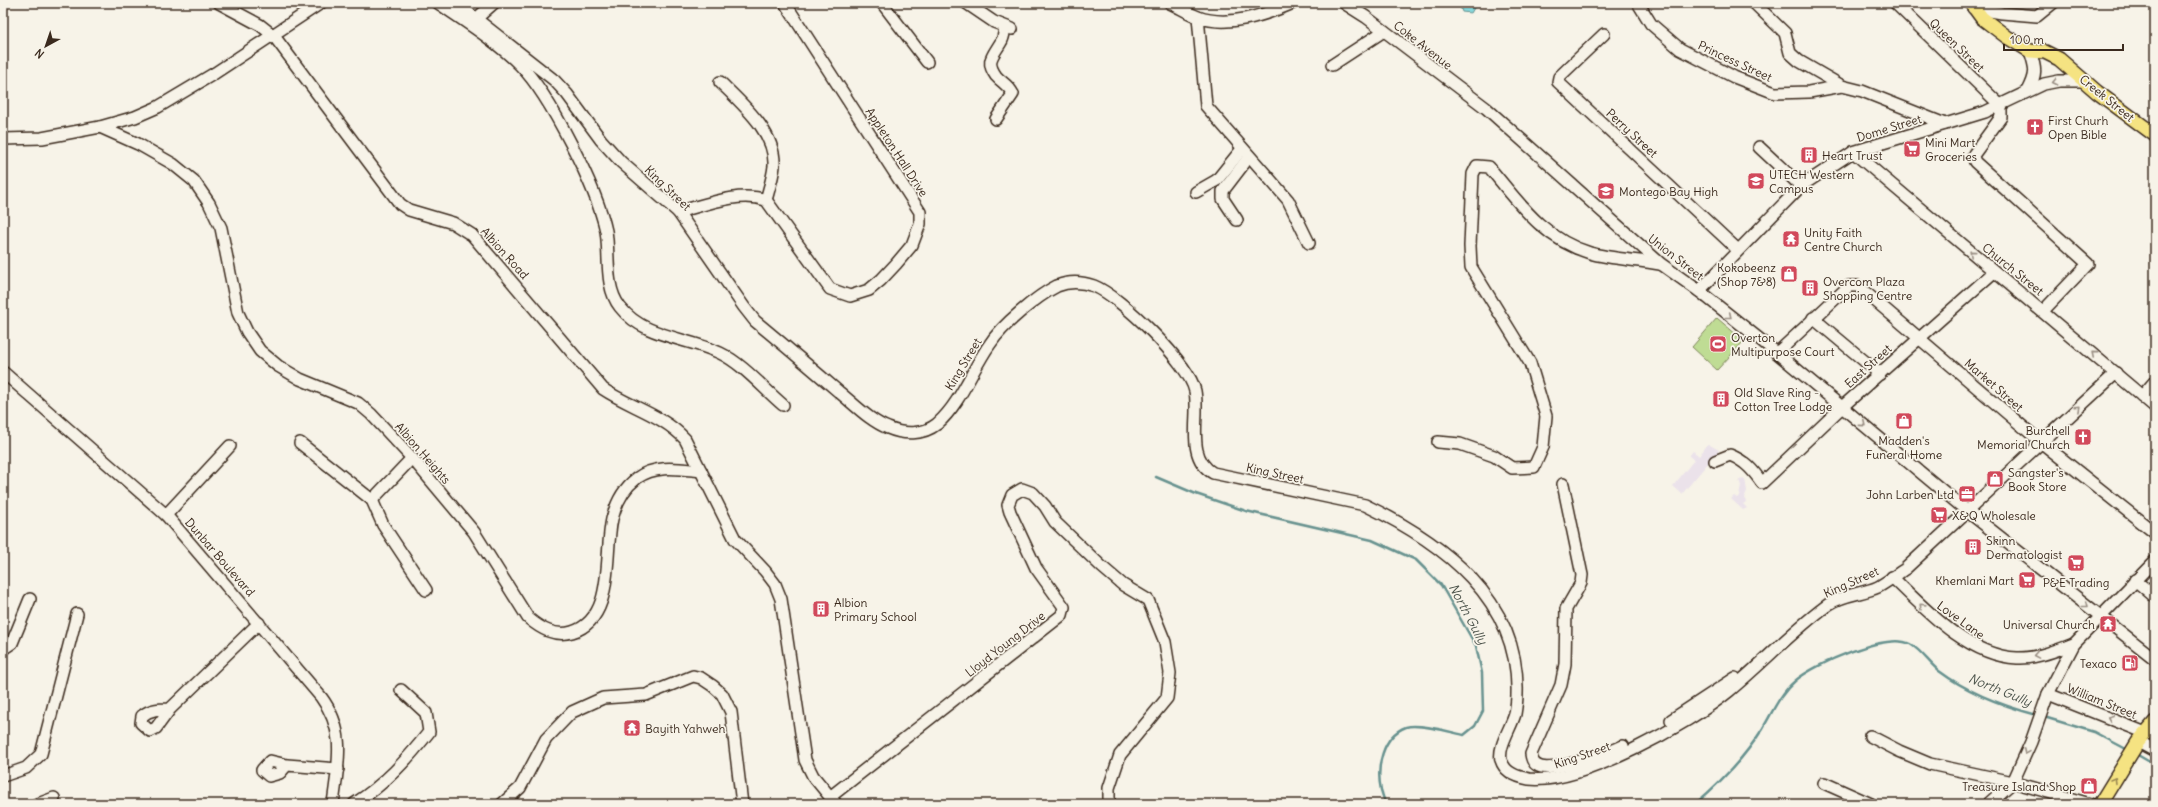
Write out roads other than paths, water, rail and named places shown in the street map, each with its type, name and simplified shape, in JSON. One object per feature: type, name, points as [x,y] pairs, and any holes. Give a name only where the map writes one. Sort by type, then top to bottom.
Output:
[{"type":"main road","points":[[1972,5],[1982,18],[2007,37],[2030,51]]},
{"type":"main road","name":"Creek Street","points":[[2030,51],[2045,52],[2059,59],[2084,81],[2155,135]]},
{"type":"main road","points":[[2100,804],[2136,745],[2155,722]]},
{"type":"street","name":"Albion Road","points":[[219,3],[260,25],[274,36],[400,204],[409,210],[453,223],[472,234],[603,389],[621,401],[660,418],[674,427],[685,439],[735,539],[765,570],[779,594],[799,718]]},
{"type":"street","points":[[3,139],[42,138],[100,127],[135,117],[158,107],[274,36],[321,3]]},
{"type":"street","points":[[438,3],[478,30],[519,64],[541,92],[588,182],[606,230],[612,293],[620,307],[654,332],[721,353],[742,369],[783,405]]},
{"type":"street","name":"King Street","points":[[456,3],[554,80],[567,94],[601,140],[621,162],[678,212],[740,303],[755,321],[866,414],[888,428],[906,433],[921,432],[937,424],[953,404],[990,343],[1011,320],[1058,286],[1071,283],[1095,286],[1108,294],[1159,338],[1189,377],[1195,391],[1197,454],[1206,469],[1213,473],[1365,505],[1394,520],[1436,546],[1463,568],[1481,588],[1495,609],[1506,632],[1516,674],[1517,694],[1515,714],[1502,748],[1501,759],[1512,774],[1536,779],[1553,779],[1603,764],[1645,743],[1709,705],[1729,691],[1764,658],[1831,602],[1877,587],[1905,569],[2042,443],[2116,372]]},
{"type":"street","points":[[477,18],[494,3]]},
{"type":"street","name":"Appleton Hall Drive","points":[[766,200],[830,289],[850,296],[869,290],[881,280],[912,245],[920,224],[920,212],[892,166],[785,3]]},
{"type":"street","points":[[882,3],[927,62]]},
{"type":"street","points":[[966,3],[976,11],[1009,28],[990,58],[991,68],[998,78],[1009,85],[1013,94],[996,118]]},
{"type":"street","points":[[1170,3],[1198,17],[1221,22],[1235,20],[1287,4]]},
{"type":"street","name":"Coke Avenue","points":[[1344,3],[1384,31],[1486,108]]},
{"type":"street","name":"Princess Street","points":[[1638,3],[1651,24],[1680,49],[1734,77],[1775,93],[1808,92],[1842,86]]},
{"type":"street","name":"Princess Street","points":[[1754,3],[1785,33],[1790,53],[1799,61],[1842,86],[1862,91],[1945,124]]},
{"type":"street","name":"Queen Street","points":[[1895,3],[2001,106]]},
{"type":"street","points":[[1972,5],[2002,13],[2037,16],[2053,3]]},
{"type":"street","points":[[1198,17],[1206,106],[1288,200],[1309,243]]},
{"type":"street","points":[[1332,65],[1384,31]]},
{"type":"street","name":"Perry Street","points":[[1604,34],[1558,77],[1558,82],[1738,250]]},
{"type":"street","points":[[2028,91],[2034,80],[2036,71],[2030,51]]},
{"type":"street","name":"Dome Street","points":[[1699,291],[1801,186],[1853,152],[2001,106],[2028,91],[2059,81],[2084,81]]},
{"type":"street","points":[[678,212],[741,197],[755,196],[766,200],[774,166],[772,148],[764,130],[720,82]]},
{"type":"street","points":[[2001,106],[2001,117],[1972,157],[1975,162],[2088,264],[2043,311]]},
{"type":"street","name":"Union Street","points":[[1486,108],[1661,264],[1699,291],[1777,353],[1967,511],[2155,659]]},
{"type":"street","name":"Albion Heights","points":[[100,127],[138,144],[173,164],[194,181],[209,203],[221,228],[238,313],[247,332],[260,351],[278,366],[300,379],[358,403],[371,414],[412,458],[474,532],[528,618],[537,626],[557,633],[577,630],[587,625],[595,615],[602,600],[612,520],[617,504],[625,489],[637,478],[652,470],[668,468],[702,471]]},
{"type":"street","points":[[1760,147],[1801,186]]},
{"type":"street","name":"Church Street","points":[[1853,152],[1994,272],[2116,372],[2155,407]]},
{"type":"street","points":[[1196,192],[1217,180],[1246,153]]},
{"type":"street","points":[[1237,220],[1223,199],[1223,191],[1246,153]]},
{"type":"street","points":[[1438,442],[1460,444],[1494,456],[1512,468],[1534,467],[1543,447],[1546,416],[1530,363],[1472,267],[1470,246],[1473,174],[1477,166],[1489,167],[1518,205],[1551,234],[1590,253],[1661,264]]},
{"type":"street","name":"East Street","points":[[1715,461],[1730,455],[1738,458],[1753,470],[1762,484],[1842,407],[1994,272]]},
{"type":"street","name":"Market Street","points":[[1813,318],[1849,286],[1855,285],[2042,443],[2155,533]]},
{"type":"street","points":[[1777,353],[1813,318],[1880,374]]},
{"type":"street","name":"Dunbar Boulevard","points":[[3,372],[166,515],[332,711],[337,727],[339,743],[338,769],[333,804]]},
{"type":"street","points":[[2142,396],[2155,381]]},
{"type":"street","points":[[300,443],[372,500],[383,525],[426,590]]},
{"type":"street","points":[[166,515],[230,446]]},
{"type":"street","points":[[372,500],[412,458]]},
{"type":"street","points":[[1563,484],[1582,575],[1581,583],[1566,609],[1565,664],[1561,685],[1531,754],[1534,764],[1545,768],[1564,765],[1612,752],[1655,731],[1764,658]]},
{"type":"street","name":"Lloyd Young Drive","points":[[799,718],[805,760],[813,776],[833,800],[1062,615],[1064,608],[1036,568],[1010,512],[1008,505],[1012,495],[1022,489],[1033,493],[1045,506],[1055,522],[1102,567],[1123,585],[1148,600],[1165,642],[1170,673],[1167,698],[1120,755],[1110,788],[1109,804]]},
{"type":"street","points":[[1988,804],[2013,782],[2048,694],[2074,644],[2135,580],[2155,562]]},
{"type":"street","name":"Love Lane","points":[[1892,577],[1931,615],[1978,649],[2018,658],[2048,653],[2074,644]]},
{"type":"street","points":[[2135,580],[2155,597]]},
{"type":"street","points":[[3,649],[12,643],[30,599]]},
{"type":"street","points":[[3,776],[26,768],[41,754],[77,614]]},
{"type":"street","points":[[170,708],[259,623]]},
{"type":"street","points":[[502,804],[520,788],[546,739],[572,712],[603,698],[646,695],[693,676],[701,678],[722,694],[731,712],[742,804]]},
{"type":"street","points":[[354,804],[378,788],[429,732],[426,713],[401,690]]},
{"type":"street","name":"William Street","points":[[2048,694],[2136,745],[2155,751]]},
{"type":"street","points":[[1870,736],[1899,751],[1930,764],[2013,782],[2090,804]]},
{"type":"street","points":[[287,765],[338,769]]},
{"type":"street","points":[[1824,784],[1871,804]]},
{"type":"street","points":[[38,804],[54,798]]},
{"type":"water","points":[[1464,3],[1477,3],[1471,13],[1462,12],[1460,6]]},
{"type":"waterway","name":"North Gully","points":[[1156,477],[1196,494],[1246,511],[1372,540],[1416,560],[1441,585],[1476,646],[1482,673],[1483,711],[1475,726],[1464,735],[1419,726],[1406,727],[1398,731],[1386,745],[1380,763],[1379,772],[1381,790],[1387,804]]},
{"type":"waterway","name":"North Gully","points":[[1695,804],[1714,787],[1740,759],[1756,739],[1781,697],[1795,681],[1818,666],[1869,646],[1885,642],[1899,641],[1910,644],[1939,671],[1973,692],[1998,703],[2037,715]]},
{"type":"waterway","name":"North Gully","points":[[2044,717],[2094,732],[2128,750]]},
{"type":"waterway","name":"North Gully","points":[[2136,754],[2155,765]]},
{"type":"place","name":"First Churh Open Bible","points":[[2035,127]]},
{"type":"place","name":"Mini Mart Groceries","points":[[1912,149]]},
{"type":"place","name":"Heart Trust","points":[[1809,155]]},
{"type":"place","name":"UTECH Western Campus","points":[[1756,181]]},
{"type":"place","name":"Montego Bay High","points":[[1606,191]]},
{"type":"place","name":"Unity Faith Centre Church","points":[[1791,239]]},
{"type":"place","name":"Kokobeenz (Shop 7&8)","points":[[1789,274]]},
{"type":"place","name":"Overcom Plaza Shopping Centre","points":[[1810,288]]},
{"type":"place","name":"Overton Multipurpose Court","points":[[1718,344]]},
{"type":"place","name":"Old Slave Ring - Cotton Tree Lodge","points":[[1721,399]]},
{"type":"place","name":"Madden's Funeral Home","points":[[1904,421]]},
{"type":"place","name":"Burchell Memorial Church","points":[[2083,437]]},
{"type":"place","name":"Sangster's Book Store","points":[[1995,479]]},
{"type":"place","name":"John Larben Ltd","points":[[1967,494]]},
{"type":"place","name":"X&Q Wholesale","points":[[1939,515]]},
{"type":"place","name":"Skinn Dermatologist","points":[[1973,547]]},
{"type":"place","name":"P&E Trading","points":[[2076,563]]},
{"type":"place","name":"Khemlani Mart","points":[[2027,580]]},
{"type":"place","name":"Albion Primary School","points":[[821,609]]},
{"type":"place","name":"Universal Church","points":[[2108,624]]},
{"type":"place","name":"Texaco","points":[[2130,663]]},
{"type":"place","name":"Bayith Yahweh","points":[[632,728]]},
{"type":"place","name":"Treasure Island Shop","points":[[2089,786]]}]
